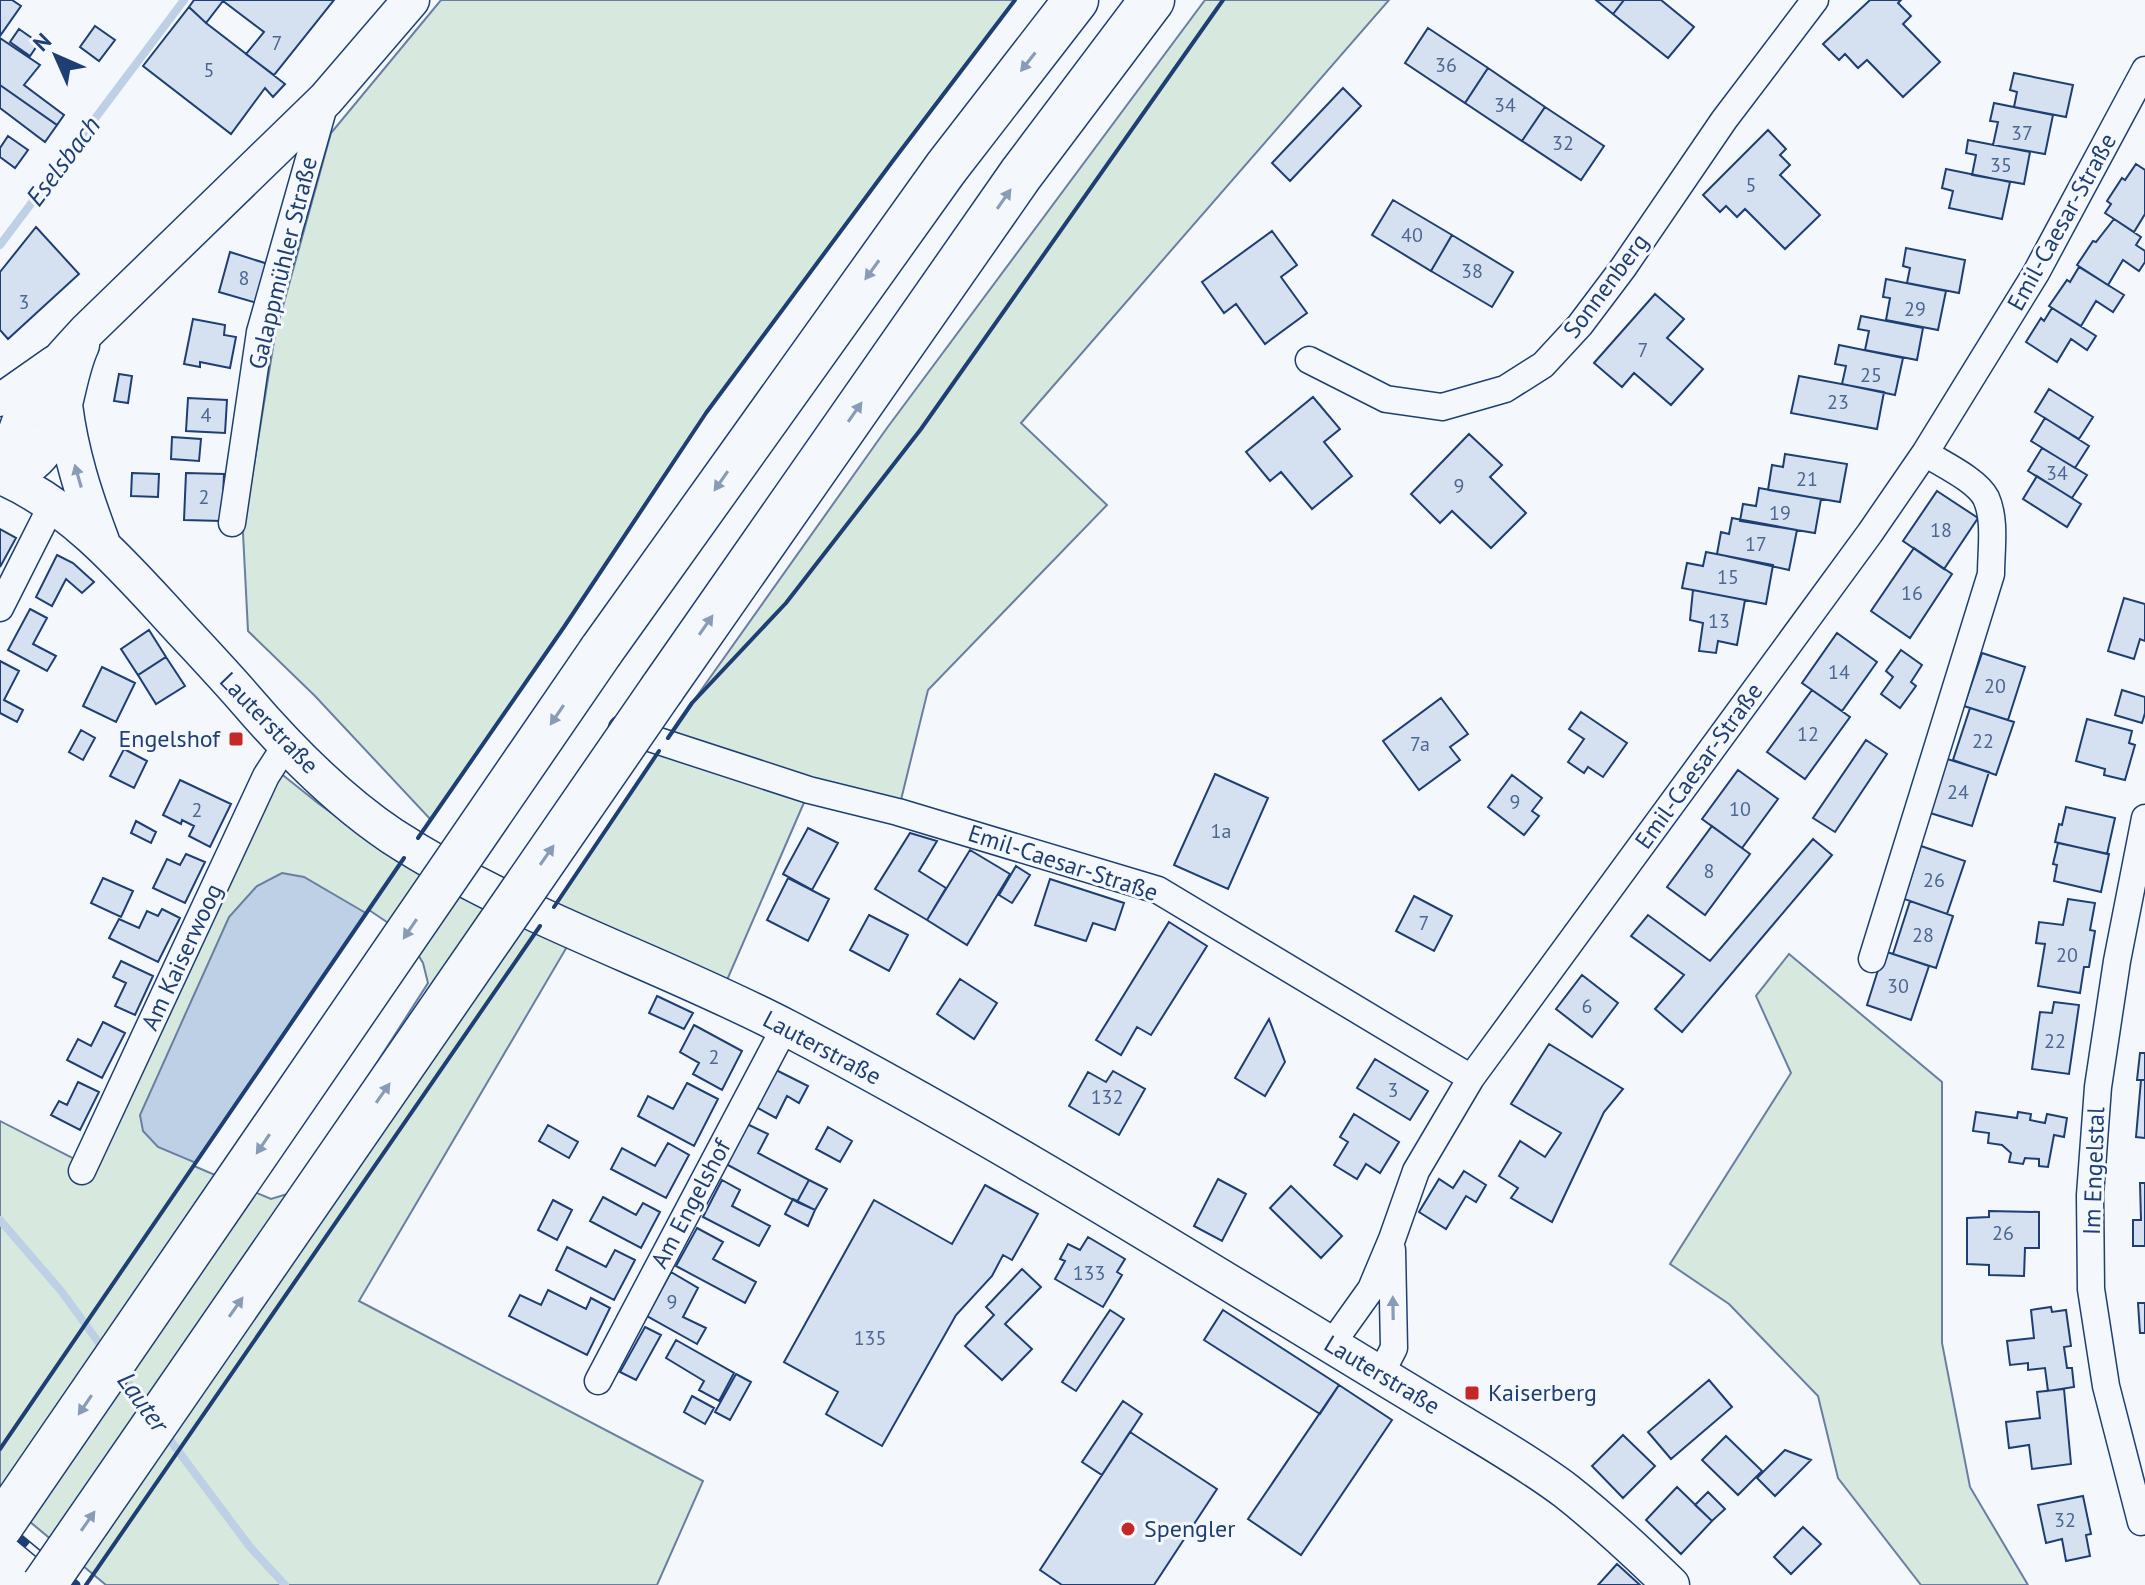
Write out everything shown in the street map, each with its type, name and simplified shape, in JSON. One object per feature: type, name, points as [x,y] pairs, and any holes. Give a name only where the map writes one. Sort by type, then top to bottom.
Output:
[{"type":"highway","points":[[0,1527],[601,651],[946,168],[1076,0]]},
{"type":"highway","points":[[44,1585],[1021,174],[1152,0]]},
{"type":"main road","name":"Galappmühler Straße","points":[[4,477],[20,421],[38,388],[77,342],[326,99],[411,0]]},
{"type":"main road","name":"Galappmühler Straße","points":[[4,477],[25,469],[44,451],[58,424],[77,342]]},
{"type":"main road","points":[[64,404],[76,468],[103,546]]},
{"type":"main road","name":"Lauterstraße","points":[[4,477],[53,503],[103,546],[286,745],[364,816],[427,858],[490,891],[785,1027],[958,1121],[1462,1424],[1565,1490],[1626,1541],[1671,1585]]},
{"type":"street","name":"Sonnenberg","points":[[1309,360],[1386,399],[1442,407],[1505,389],[1543,365],[1580,325],[1623,268],[1724,120],[1815,0]]},
{"type":"street","name":"Emil-Caesar-Straße","points":[[1331,1345],[1371,1289],[1416,1171],[1471,1078],[1870,533],[1925,453],[2036,273],[2145,70]]},
{"type":"street","name":"Galappmühler Straße","points":[[232,523],[260,332],[326,99]]},
{"type":"street","points":[[0,400],[77,342]]},
{"type":"street","points":[[1872,959],[1991,574],[1992,519],[1985,497],[1972,483],[1925,453]]},
{"type":"street","points":[[0,608],[53,503]]},
{"type":"street","name":"Emil-Caesar-Straße","points":[[621,729],[809,790],[898,812],[1158,890],[1471,1078]]},
{"type":"street","name":"Am Kaiserwoog","points":[[82,1171],[266,776],[286,745]]},
{"type":"street","name":"Im Engelstal","points":[[2141,1522],[2106,1386],[2091,1289],[2090,1195],[2098,1087],[2117,961],[2145,818]]},
{"type":"street","name":"Am Engelshof","points":[[598,1381],[785,1027]]},
{"type":"street","name":"Emil-Caesar-Straße","points":[[1380,1375],[1394,1348],[1392,1239]]},
{"type":"shaded area","points":[[441,0],[1015,0],[706,413],[431,820],[315,696],[248,631],[243,533],[275,335],[331,133]]},
{"type":"shaded area","points":[[1205,0],[1389,0],[1021,423],[1107,505],[928,690],[898,812],[809,791],[724,987],[554,906],[692,703],[887,428]]},
{"type":"shaded area","points":[[279,772],[396,859],[568,945],[359,1301],[703,1481],[657,1585],[106,1585],[0,1497],[0,1121],[90,1167]]},
{"type":"shaded area","points":[[1789,954],[1942,1082],[1942,1343],[1970,1487],[2028,1585],[1921,1585],[1838,1478],[1818,1396],[1729,1304],[1670,1264],[1791,1073],[1756,996]]},
{"type":"water","points":[[282,873],[304,877],[404,938],[272,1195],[158,1147],[143,1131],[140,1115],[229,917],[257,886]]},
{"type":"pier","points":[[369,910],[406,935],[423,963],[428,983],[294,1192],[271,1199],[194,1166]]},
{"type":"building","points":[[0,0],[12,0],[21,6],[0,36]]},
{"type":"building","points":[[194,0],[334,0],[274,75],[246,54],[264,32],[223,1],[206,23],[189,7]]},
{"type":"building","points":[[1596,0],[1624,0],[1613,14]]},
{"type":"building","points":[[1624,0],[1661,0],[1694,27],[1668,58],[1613,14]]},
{"type":"building","points":[[1870,0],[1901,0],[1898,3],[1911,16],[1903,24],[1940,62],[1903,97],[1867,60],[1858,68],[1845,54],[1839,60],[1823,44]]},
{"type":"building","points":[[189,7],[285,84],[273,97],[265,88],[231,134],[143,66]]},
{"type":"building","points":[[95,26],[115,40],[99,61],[80,47]]},
{"type":"building","points":[[1428,28],[1488,68],[1465,103],[1405,63]]},
{"type":"building","points":[[19,29],[39,43],[30,56],[10,42]]},
{"type":"building","points":[[0,38],[40,65],[24,85],[64,115],[57,125],[0,85]]},
{"type":"building","points":[[1488,68],[1545,107],[1522,141],[1465,103]]},
{"type":"building","points":[[2014,73],[2073,85],[2066,117],[2014,107],[2017,92],[2010,90]]},
{"type":"building","points":[[0,85],[57,125],[45,142],[0,108]]},
{"type":"building","points":[[1343,88],[1361,106],[1290,181],[1272,163]]},
{"type":"building","points":[[1994,103],[2053,115],[2045,154],[1993,145],[1998,122],[1990,121]]},
{"type":"building","points":[[1545,107],[1604,146],[1581,180],[1522,141]]},
{"type":"building","points":[[1768,130],[1786,149],[1780,155],[1790,165],[1780,175],[1820,215],[1785,249],[1745,209],[1737,217],[1726,206],[1720,212],[1703,195]]},
{"type":"building","points":[[8,136],[28,150],[15,168],[0,157],[0,148]]},
{"type":"building","points":[[1968,140],[2030,152],[2024,184],[1972,175],[1976,155],[1966,153]]},
{"type":"building","points":[[2136,164],[2145,170],[2145,214],[2134,232],[2105,213],[2111,204],[2107,201]]},
{"type":"building","points":[[1946,169],[2010,182],[2002,219],[1949,208],[1953,191],[1942,188]]},
{"type":"building","points":[[1393,200],[1452,235],[1431,271],[1372,235]]},
{"type":"building","points":[[2114,219],[2141,237],[2136,245],[2145,251],[2145,262],[2139,271],[2123,260],[2108,285],[2077,265],[2093,241],[2096,242]]},
{"type":"building","points":[[36,227],[79,274],[8,339],[0,330],[0,272]]},
{"type":"building","points":[[1272,231],[1297,265],[1281,277],[1307,313],[1265,344],[1236,304],[1224,313],[1202,282]]},
{"type":"building","points":[[1452,235],[1513,272],[1492,307],[1431,271]]},
{"type":"building","points":[[1906,248],[1965,260],[1959,293],[1907,283],[1910,268],[1903,266]]},
{"type":"building","points":[[230,252],[268,264],[257,303],[219,292]]},
{"type":"building","points":[[2079,267],[2124,295],[2113,312],[2096,301],[2081,326],[2049,306]]},
{"type":"building","points":[[1886,279],[1946,291],[1938,330],[1886,320],[1890,298],[1883,297]]},
{"type":"building","points":[[1655,294],[1684,319],[1667,338],[1703,369],[1671,405],[1634,373],[1622,387],[1594,363]]},
{"type":"building","points":[[2052,308],[2096,336],[2087,350],[2071,339],[2057,362],[2026,342],[2041,318],[2044,321]]},
{"type":"building","points":[[1861,316],[1923,328],[1917,360],[1865,350],[1869,331],[1858,329]]},
{"type":"building","points":[[193,319],[225,325],[224,335],[236,337],[230,368],[200,362],[200,367],[184,364]]},
{"type":"building","points":[[1839,345],[1903,358],[1895,395],[1842,384],[1846,366],[1835,364]]},
{"type":"building","points":[[119,374],[132,376],[128,403],[114,401]]},
{"type":"building","points":[[1799,376],[1884,392],[1877,429],[1791,413]]},
{"type":"building","points":[[2049,389],[2093,417],[2079,439],[2035,412]]},
{"type":"building","points":[[1313,397],[1340,429],[1324,442],[1352,476],[1312,509],[1281,472],[1270,481],[1246,452]]},
{"type":"building","points":[[188,398],[227,400],[225,433],[186,431]]},
{"type":"building","points":[[2045,418],[2089,446],[2075,468],[2031,441]]},
{"type":"building","points":[[1469,434],[1502,465],[1490,477],[1526,513],[1491,548],[1452,511],[1440,523],[1411,494]]},
{"type":"building","points":[[172,437],[201,439],[199,461],[171,459]]},
{"type":"building","points":[[2042,448],[2087,475],[2072,498],[2028,471]]},
{"type":"building","points":[[1785,454],[1847,464],[1840,502],[1768,490],[1772,465],[1783,467]]},
{"type":"building","points":[[132,473],[159,474],[158,497],[131,496]]},
{"type":"building","points":[[186,473],[224,474],[222,521],[184,520]]},
{"type":"building","points":[[2037,476],[2081,504],[2067,527],[2023,499]]},
{"type":"building","points":[[1759,488],[1821,499],[1815,533],[1740,521],[1743,504],[1756,506]]},
{"type":"building","points":[[1937,491],[1978,518],[1944,569],[1903,541]]},
{"type":"building","points":[[1732,518],[1797,530],[1789,570],[1717,554],[1721,532],[1729,534]]},
{"type":"building","points":[[0,529],[16,538],[0,567]]},
{"type":"building","points":[[1914,548],[1952,574],[1910,638],[1871,611]]},
{"type":"building","points":[[1706,552],[1773,565],[1766,604],[1682,588],[1687,563],[1703,566]]},
{"type":"building","points":[[57,555],[73,563],[94,582],[82,593],[66,579],[52,606],[36,597]]},
{"type":"building","points":[[1693,590],[1745,600],[1737,645],[1718,641],[1716,653],[1699,651],[1703,623],[1690,620]]},
{"type":"building","points":[[2124,598],[2145,604],[2145,641],[2140,639],[2134,659],[2108,651]]},
{"type":"building","points":[[30,609],[47,618],[33,644],[56,656],[47,671],[8,650]]},
{"type":"building","points":[[149,630],[166,657],[138,675],[121,649]]},
{"type":"building","points":[[1837,633],[1877,662],[1842,711],[1802,683]]},
{"type":"building","points":[[1901,650],[1922,665],[1911,682],[1916,686],[1900,708],[1881,694],[1893,677],[1886,671]]},
{"type":"building","points":[[1982,653],[2025,667],[2008,720],[1964,706]]},
{"type":"building","points":[[166,657],[185,686],[156,704],[138,675]]},
{"type":"building","points":[[0,661],[19,671],[4,700],[23,710],[17,722],[0,713]]},
{"type":"building","points":[[102,667],[135,683],[116,722],[83,706]]},
{"type":"building","points":[[1812,690],[1850,717],[1805,779],[1767,752]]},
{"type":"building","points":[[2122,690],[2145,697],[2142,723],[2115,715]]},
{"type":"building","points":[[1441,698],[1468,734],[1450,747],[1460,760],[1419,790],[1383,741]]},
{"type":"building","points":[[1970,708],[2014,722],[1996,775],[1953,760]]},
{"type":"building","points":[[1581,712],[1627,743],[1603,777],[1588,767],[1584,773],[1568,762],[1584,739],[1569,729]]},
{"type":"building","points":[[2087,719],[2132,731],[2129,743],[2135,745],[2125,780],[2104,775],[2105,769],[2076,761]]},
{"type":"building","points":[[81,730],[95,738],[83,760],[69,752]]},
{"type":"building","points":[[1866,740],[1887,754],[1835,832],[1813,818]]},
{"type":"building","points":[[124,749],[147,761],[134,788],[110,776]]},
{"type":"building","points":[[1944,758],[1989,772],[1972,826],[1927,812]]},
{"type":"building","points":[[1738,770],[1778,799],[1742,848],[1702,819]]},
{"type":"building","points":[[1215,774],[1268,798],[1228,889],[1174,865]]},
{"type":"building","points":[[1512,775],[1542,798],[1532,811],[1539,816],[1524,835],[1488,807]]},
{"type":"building","points":[[180,780],[231,804],[210,847],[189,836],[194,826],[182,820],[181,824],[163,815]]},
{"type":"building","points":[[2066,807],[2115,818],[2107,854],[2055,842]]},
{"type":"building","points":[[136,821],[156,832],[151,843],[131,833]]},
{"type":"building","points":[[1712,826],[1750,854],[1705,915],[1667,887]]},
{"type":"building","points":[[808,828],[838,843],[812,890],[783,874]]},
{"type":"building","points":[[910,833],[937,841],[919,871],[946,888],[927,920],[875,889]]},
{"type":"building","points":[[1813,839],[1832,855],[1682,1032],[1655,1009],[1684,975],[1631,936],[1648,915],[1710,961]]},
{"type":"building","points":[[2058,843],[2109,854],[2101,892],[2054,881],[2057,865],[2053,864]]},
{"type":"building","points":[[1921,846],[1965,861],[1947,914],[1904,899]]},
{"type":"building","points":[[970,850],[1010,874],[967,945],[927,920]]},
{"type":"building","points":[[186,854],[205,862],[185,903],[153,888],[167,859],[180,865]]},
{"type":"building","points":[[1016,866],[1030,875],[1012,903],[999,895]]},
{"type":"building","points":[[103,878],[133,891],[121,917],[91,903]]},
{"type":"building","points":[[788,878],[829,899],[808,941],[767,920]]},
{"type":"building","points":[[1050,879],[1124,903],[1115,930],[1093,923],[1086,941],[1035,925]]},
{"type":"building","points":[[1414,896],[1452,916],[1434,951],[1396,931]]},
{"type":"building","points":[[2068,899],[2095,903],[2090,930],[2095,931],[2089,967],[2084,967],[2080,993],[2038,986],[2045,944],[2036,943],[2039,922],[2063,925]]},
{"type":"building","points":[[1910,901],[1953,916],[1936,968],[1893,954]]},
{"type":"building","points":[[162,909],[180,918],[158,962],[109,938],[119,919],[139,928],[147,911],[158,916]]},
{"type":"building","points":[[869,915],[908,935],[889,971],[850,950]]},
{"type":"building","points":[[1169,922],[1207,946],[1151,1035],[1137,1027],[1121,1055],[1096,1040]]},
{"type":"building","points":[[1884,951],[1929,966],[1911,1020],[1867,1005]]},
{"type":"building","points":[[121,961],[153,976],[135,1015],[115,1006],[126,983],[113,977]]},
{"type":"building","points":[[1582,975],[1618,1003],[1592,1037],[1556,1009]]},
{"type":"building","points":[[960,979],[997,1003],[974,1039],[937,1014]]},
{"type":"building","points":[[657,996],[693,1013],[684,1029],[649,1013]]},
{"type":"building","points":[[2054,1002],[2079,1005],[2069,1074],[2032,1069],[2040,1012],[2052,1013]]},
{"type":"building","points":[[1269,1019],[1285,1062],[1265,1096],[1235,1078]]},
{"type":"building","points":[[103,1022],[125,1033],[102,1078],[67,1060],[78,1039],[91,1046]]},
{"type":"building","points":[[694,1025],[742,1051],[722,1090],[693,1074],[699,1063],[680,1052]]},
{"type":"building","points":[[1549,1044],[1623,1089],[1604,1112],[1552,1222],[1511,1198],[1518,1188],[1499,1176],[1520,1141],[1545,1157],[1561,1133],[1511,1104]]},
{"type":"building","points":[[2140,1053],[2145,1053],[2145,1080],[2137,1080]]},
{"type":"building","points":[[1375,1059],[1428,1091],[1410,1120],[1357,1088]]},
{"type":"building","points":[[776,1070],[808,1086],[799,1103],[787,1096],[776,1118],[756,1107]]},
{"type":"building","points":[[1113,1071],[1145,1089],[1119,1135],[1069,1106],[1088,1072],[1106,1082]]},
{"type":"building","points":[[2141,1080],[2145,1080],[2145,1138],[2136,1137]]},
{"type":"building","points":[[78,1082],[99,1092],[80,1130],[51,1115],[59,1101],[67,1105]]},
{"type":"building","points":[[687,1083],[718,1099],[694,1146],[638,1116],[648,1096],[673,1109]]},
{"type":"building","points":[[1976,1112],[2017,1118],[2018,1112],[2031,1114],[2030,1120],[2045,1123],[2047,1114],[2067,1118],[2064,1137],[2054,1135],[2048,1167],[2039,1166],[2039,1159],[2025,1158],[2023,1164],[2009,1162],[2011,1153],[2002,1145],[1988,1143],[1989,1133],[1973,1131]]},
{"type":"building","points":[[1354,1114],[1399,1142],[1380,1173],[1366,1164],[1357,1179],[1334,1165],[1348,1142],[1340,1137]]},
{"type":"building","points":[[747,1124],[768,1134],[758,1153],[809,1180],[797,1202],[726,1164]]},
{"type":"building","points":[[548,1125],[578,1142],[569,1158],[539,1141]]},
{"type":"building","points":[[828,1127],[852,1141],[840,1162],[816,1149]]},
{"type":"building","points":[[668,1143],[689,1155],[666,1198],[611,1169],[622,1148],[655,1166]]},
{"type":"building","points":[[1464,1171],[1486,1185],[1476,1202],[1466,1196],[1446,1229],[1419,1212],[1439,1179],[1453,1188]]},
{"type":"building","points":[[1218,1179],[1246,1194],[1222,1241],[1194,1226]]},
{"type":"building","points":[[722,1180],[740,1190],[732,1206],[770,1226],[759,1246],[703,1217]]},
{"type":"building","points":[[809,1180],[827,1189],[815,1210],[797,1202]]},
{"type":"building","points":[[2140,1183],[2145,1183],[2145,1246],[2133,1246],[2133,1220],[2141,1220]]},
{"type":"building","points":[[985,1185],[1038,1214],[1012,1260],[1003,1255],[992,1276],[956,1315],[882,1446],[826,1414],[838,1392],[784,1362],[874,1200],[952,1244]]},
{"type":"building","points":[[1291,1186],[1342,1236],[1321,1258],[1270,1208]]},
{"type":"building","points":[[603,1197],[636,1215],[643,1203],[660,1212],[641,1248],[590,1221]]},
{"type":"building","points":[[793,1199],[815,1210],[808,1226],[785,1214]]},
{"type":"building","points":[[553,1200],[572,1210],[557,1240],[538,1230]]},
{"type":"building","points":[[1989,1211],[2039,1212],[2039,1248],[2025,1248],[2024,1276],[1989,1275],[1989,1265],[1967,1264],[1967,1218],[1989,1217]]},
{"type":"building","points":[[697,1228],[723,1242],[713,1259],[756,1282],[745,1303],[676,1266]]},
{"type":"building","points":[[1088,1237],[1125,1259],[1117,1272],[1122,1275],[1103,1307],[1055,1279],[1065,1261],[1060,1259],[1068,1244],[1080,1250]]},
{"type":"building","points":[[567,1247],[606,1267],[615,1250],[635,1260],[614,1300],[556,1270]]},
{"type":"building","points":[[1022,1269],[1041,1287],[1005,1324],[1032,1349],[1002,1380],[965,1346],[994,1315],[986,1307]]},
{"type":"building","points":[[671,1272],[698,1288],[683,1317],[706,1328],[697,1344],[647,1316]]},
{"type":"building","points":[[548,1290],[586,1309],[591,1298],[610,1308],[587,1355],[509,1316],[520,1295],[541,1305]]},
{"type":"building","points":[[2138,1303],[2145,1303],[2145,1333],[2140,1333]]},
{"type":"building","points":[[2051,1307],[2052,1312],[2066,1310],[2071,1346],[2064,1347],[2067,1368],[2072,1368],[2074,1387],[2048,1391],[2045,1368],[2028,1370],[2028,1363],[2010,1365],[2007,1341],[2034,1338],[2031,1310]]},
{"type":"building","points":[[1110,1310],[1124,1319],[1076,1391],[1062,1382]]},
{"type":"building","points":[[1223,1310],[1339,1385],[1320,1414],[1204,1340]]},
{"type":"building","points":[[645,1327],[661,1335],[636,1380],[620,1372]]},
{"type":"building","points":[[676,1340],[734,1373],[719,1401],[699,1390],[704,1381],[666,1358]]},
{"type":"building","points":[[736,1374],[751,1382],[730,1420],[715,1412]]},
{"type":"building","points":[[1709,1380],[1732,1407],[1671,1459],[1648,1432]]},
{"type":"building","points":[[1339,1385],[1392,1420],[1301,1555],[1248,1519]]},
{"type":"building","points":[[2064,1389],[2071,1464],[2032,1469],[2029,1445],[2009,1448],[2006,1422],[2040,1418],[2037,1392]]},
{"type":"building","points":[[692,1396],[714,1408],[705,1424],[684,1412]]},
{"type":"building","points":[[1123,1401],[1142,1414],[1102,1475],[1082,1462]]},
{"type":"building","name":"Spengler","points":[[1130,1432],[1217,1489],[1154,1585],[1062,1585],[1040,1570]]},
{"type":"building","points":[[1623,1435],[1655,1466],[1623,1498],[1592,1466]]},
{"type":"building","points":[[1726,1436],[1762,1471],[1738,1495],[1702,1460]]},
{"type":"building","points":[[1785,1450],[1811,1460],[1775,1496],[1757,1478]]},
{"type":"building","points":[[1677,1487],[1712,1521],[1681,1554],[1646,1520]]},
{"type":"building","points":[[1708,1492],[1725,1509],[1712,1521],[1695,1505]]},
{"type":"building","points":[[2083,1496],[2091,1534],[2086,1535],[2090,1556],[2066,1561],[2062,1539],[2046,1543],[2038,1505]]},
{"type":"building","points":[[1803,1527],[1821,1544],[1791,1574],[1774,1557]]},
{"type":"building","points":[[1617,1564],[1640,1585],[1598,1585]]},
{"type":"waterway","name":"Eselsbach","points":[[0,245],[184,0]]},
{"type":"waterway","name":"Lauter","points":[[0,1220],[62,1292],[104,1350]]},
{"type":"waterway","name":"Lauter","points":[[122,1374],[149,1411]]},
{"type":"waterway","name":"Lauter","points":[[164,1432],[250,1547],[285,1585]]},
{"type":"railway","points":[[0,1522],[76,1585]]},
{"type":"wall","points":[[418,838],[564,627],[706,413],[1015,0]]},
{"type":"wall","points":[[668,738],[692,703],[786,603],[921,429],[1223,0]]},
{"type":"wall","points":[[554,907],[659,751]]},
{"type":"wall","points":[[0,1449],[404,858]]},
{"type":"wall","points":[[86,1585],[540,926]]},
{"type":"place","name":"Engelshof","points":[[236,739]]},
{"type":"place","name":"Kaiserberg","points":[[1472,1393]]},
{"type":"place","name":"Spengler","points":[[1128,1529]]}]
